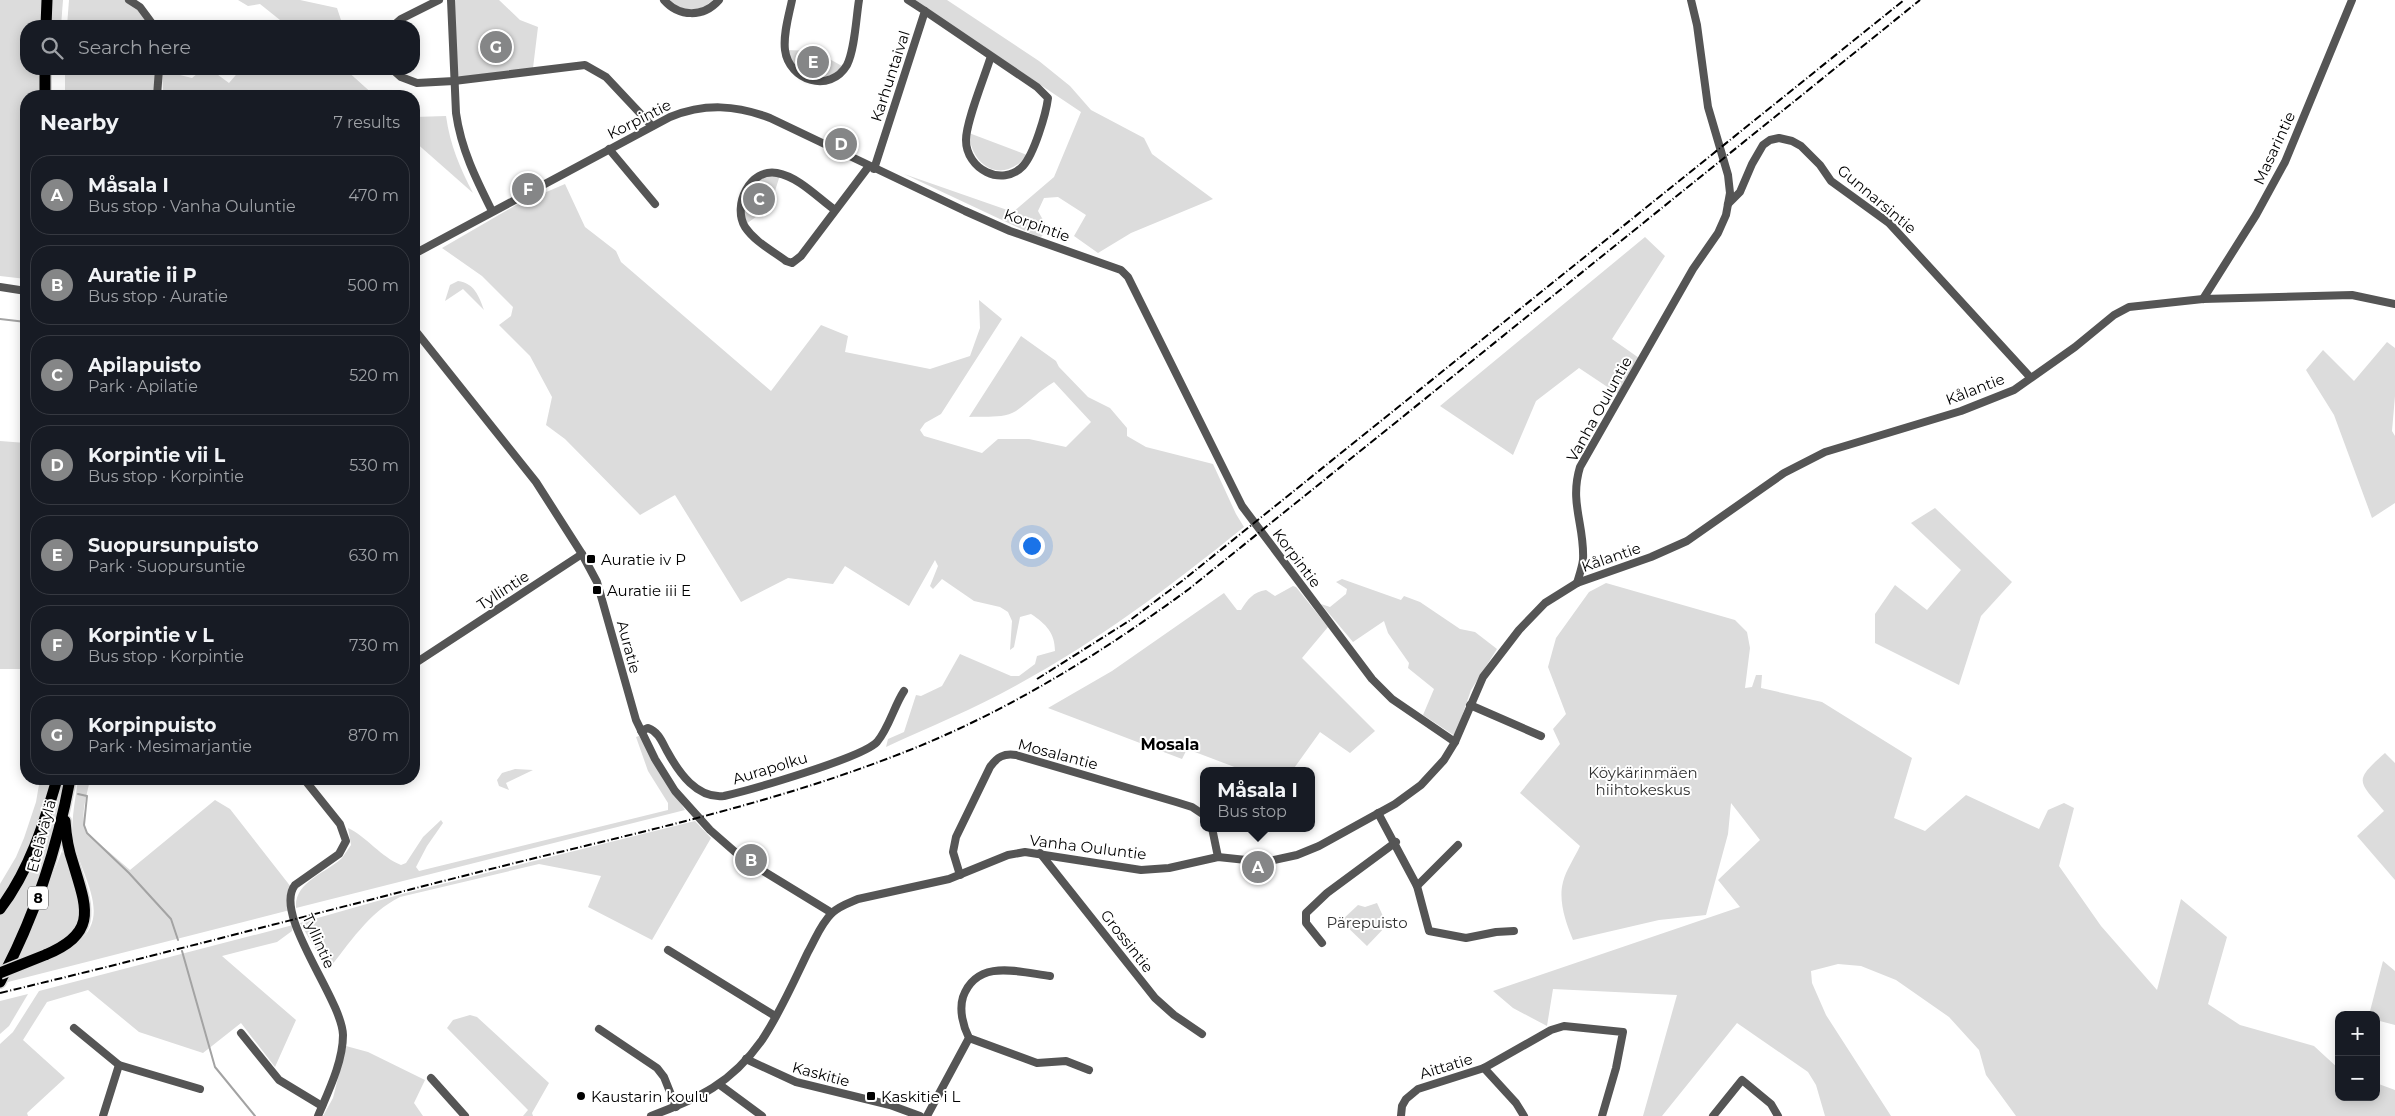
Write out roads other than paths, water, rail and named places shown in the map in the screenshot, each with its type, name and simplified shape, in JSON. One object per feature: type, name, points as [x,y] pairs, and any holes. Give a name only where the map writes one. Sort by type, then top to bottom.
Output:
[{"type":"highway","points":[[46,20],[48,0]]},
{"type":"highway","points":[[45,75],[45,90]]},
{"type":"highway","points":[[0,908],[29,858],[48,811],[55,785]]},
{"type":"highway","name":"Eteläväylä","points":[[0,982],[30,919],[42,888],[69,785]]},
{"type":"highway","points":[[0,973],[45,955],[74,939],[82,928],[86,916],[85,902],[68,844],[64,809]]},
{"type":"street","points":[[129,0],[138,4],[150,20]]},
{"type":"street","points":[[400,20],[439,0]]},
{"type":"street","points":[[451,0],[456,113],[466,158],[492,211]]},
{"type":"street","points":[[664,0],[676,10],[691,14],[707,10],[719,0]]},
{"type":"street","points":[[792,0],[784,44],[788,61],[795,72],[803,79],[819,82],[835,77],[846,66],[850,55],[859,0]]},
{"type":"street","points":[[908,0],[1037,87],[1048,98],[1030,156],[1020,168],[1006,175],[995,175],[985,172],[973,160],[967,146],[968,127],[991,56]]},
{"type":"street","name":"Vanha Ouluntie","points":[[651,1116],[704,1095],[720,1085],[746,1059],[763,1039],[818,932],[832,912],[858,899],[960,875],[1008,855],[1025,852],[1040,853],[1115,868],[1141,870],[1169,868],[1218,857],[1266,862],[1319,846],[1409,796],[1421,785],[1444,760],[1455,742],[1483,676],[1529,618],[1545,603],[1577,583],[1583,560],[1575,502],[1576,482],[1580,467],[1693,268],[1718,233],[1726,215],[1730,193],[1728,175],[1708,107],[1697,25],[1690,0]]},
{"type":"street","name":"Masarintie","points":[[2202,298],[2256,215],[2285,162],[2352,0]]},
{"type":"street","name":"Karhuntaival","points":[[835,210],[871,168],[925,11]]},
{"type":"street","points":[[399,75],[413,82],[454,81],[585,65],[606,77],[652,126]]},
{"type":"street","points":[[157,90],[159,75]]},
{"type":"street","name":"Korpintie","points":[[420,251],[652,126],[693,109],[717,107],[742,109],[770,118],[871,168],[1010,231],[1121,270],[1131,284],[1242,506],[1264,538],[1372,679],[1392,699],[1455,742]]},
{"type":"street","name":"Gunnarsintie","points":[[1728,204],[1740,192],[1752,164],[1763,145],[1770,140],[1780,138],[1801,146],[1820,165],[1831,181],[1888,222],[2030,377]]},
{"type":"street","points":[[609,149],[654,204]]},
{"type":"street","points":[[775,172],[785,175],[835,210],[801,256],[792,262],[786,261],[762,244],[746,228],[742,221],[741,204],[749,184],[767,173],[775,172]]},
{"type":"street","points":[[0,287],[20,290]]},
{"type":"street","name":"Kålantie","points":[[1577,583],[1651,557],[1687,540],[1731,507],[1784,473],[1825,452],[1962,411],[2014,390],[2075,347],[2114,315],[2129,307],[2202,298],[2352,295],[2395,304]]},
{"type":"street","name":"Auratie","points":[[420,337],[536,482],[582,554],[597,582],[632,707],[641,731],[654,760],[675,791],[710,830],[753,866],[832,912]]},
{"type":"street","name":"Tyllintie","points":[[420,660],[582,554]]},
{"type":"street","name":"Aurapolku","points":[[641,731],[648,728],[657,733],[670,756],[696,789],[712,797],[724,796],[841,760],[871,747],[880,738],[904,691]]},
{"type":"street","points":[[1470,706],[1542,736]]},
{"type":"street","name":"Mosalantie","points":[[960,875],[953,852],[956,837],[990,767],[998,757],[1004,754],[1016,755],[1192,807],[1200,812]]},
{"type":"street","name":"Tyllintie","points":[[309,785],[340,824],[346,840],[340,854],[294,885],[290,893],[294,921],[341,1023],[341,1048],[331,1087],[318,1116]]},
{"type":"street","points":[[1378,813],[1396,842],[1417,886],[1429,931],[1466,938],[1496,932],[1514,931]]},
{"type":"street","points":[[1213,832],[1218,857]]},
{"type":"street","points":[[1322,943],[1306,923],[1306,914],[1327,893],[1396,842]]},
{"type":"street","points":[[1417,886],[1458,845]]},
{"type":"street","name":"Grossintie","points":[[1040,853],[1154,998],[1174,1015],[1202,1034]]},
{"type":"street","points":[[668,950],[775,1016]]},
{"type":"street","points":[[926,1116],[969,1038],[964,1022],[962,1000],[971,981],[978,975],[998,969],[1050,976]]},
{"type":"street","points":[[1484,1068],[1557,1027],[1580,1027],[1623,1032],[1616,1068],[1602,1116]]},
{"type":"street","points":[[74,1028],[119,1065],[200,1088]]},
{"type":"street","points":[[599,1029],[657,1068],[664,1077],[676,1107]]},
{"type":"street","points":[[241,1033],[279,1080],[322,1106]]},
{"type":"street","points":[[969,1038],[1037,1063],[1066,1061],[1090,1070]]},
{"type":"street","name":"Kaskitie","points":[[746,1059],[796,1082],[890,1105],[920,1116]]},
{"type":"street","points":[[103,1116],[119,1065]]},
{"type":"street","name":"Aittatie","points":[[1402,1116],[1402,1106],[1406,1099],[1418,1089],[1484,1068],[1511,1097],[1524,1116]]},
{"type":"street","points":[[431,1078],[464,1116]]},
{"type":"street","points":[[1713,1116],[1742,1080],[1771,1104],[1778,1116]]},
{"type":"street","points":[[720,1085],[762,1116]]},
{"type":"waterway","points":[[0,319],[20,321]]},
{"type":"waterway","points":[[78,794],[87,796],[84,825],[87,833],[129,873],[171,919],[178,940]]},
{"type":"waterway","points":[[182,951],[215,1067],[255,1116]]},
{"type":"railway","points":[[1037,679],[1129,621],[1182,581],[1904,0]]},
{"type":"railway","points":[[0,993],[688,820],[794,791],[897,755],[936,739],[1012,702],[1085,660],[1189,589],[1920,0]]},
{"type":"place","name":"Korpinpuisto","points":[[496,47]]},
{"type":"place","name":"Suopursunpuisto","points":[[813,62]]},
{"type":"place","name":"Korpintie vii L","points":[[841,144]]},
{"type":"place","name":"Korpintie v L","points":[[528,189]]},
{"type":"place","name":"Apilapuisto","points":[[759,199]]},
{"type":"place","name":"Auratie iv P","points":[[591,559]]},
{"type":"place","name":"Auratie iii E","points":[[597,590]]},
{"type":"place","name":"Auratie ii P","points":[[751,860]]},
{"type":"place","name":"Måsala I","points":[[1258,867]]},
{"type":"place","name":"Kaustarin koulu","points":[[581,1096]]},
{"type":"place","name":"Kaskitie i L","points":[[871,1096]]},
{"type":"district","name":"Mosala","points":[[1170,744]]},
{"type":"park label","name":"Köykärinmäen hiihtokeskus","points":[[1643,780]]},
{"type":"park label","name":"Pärepuisto","points":[[1367,922]]}]
